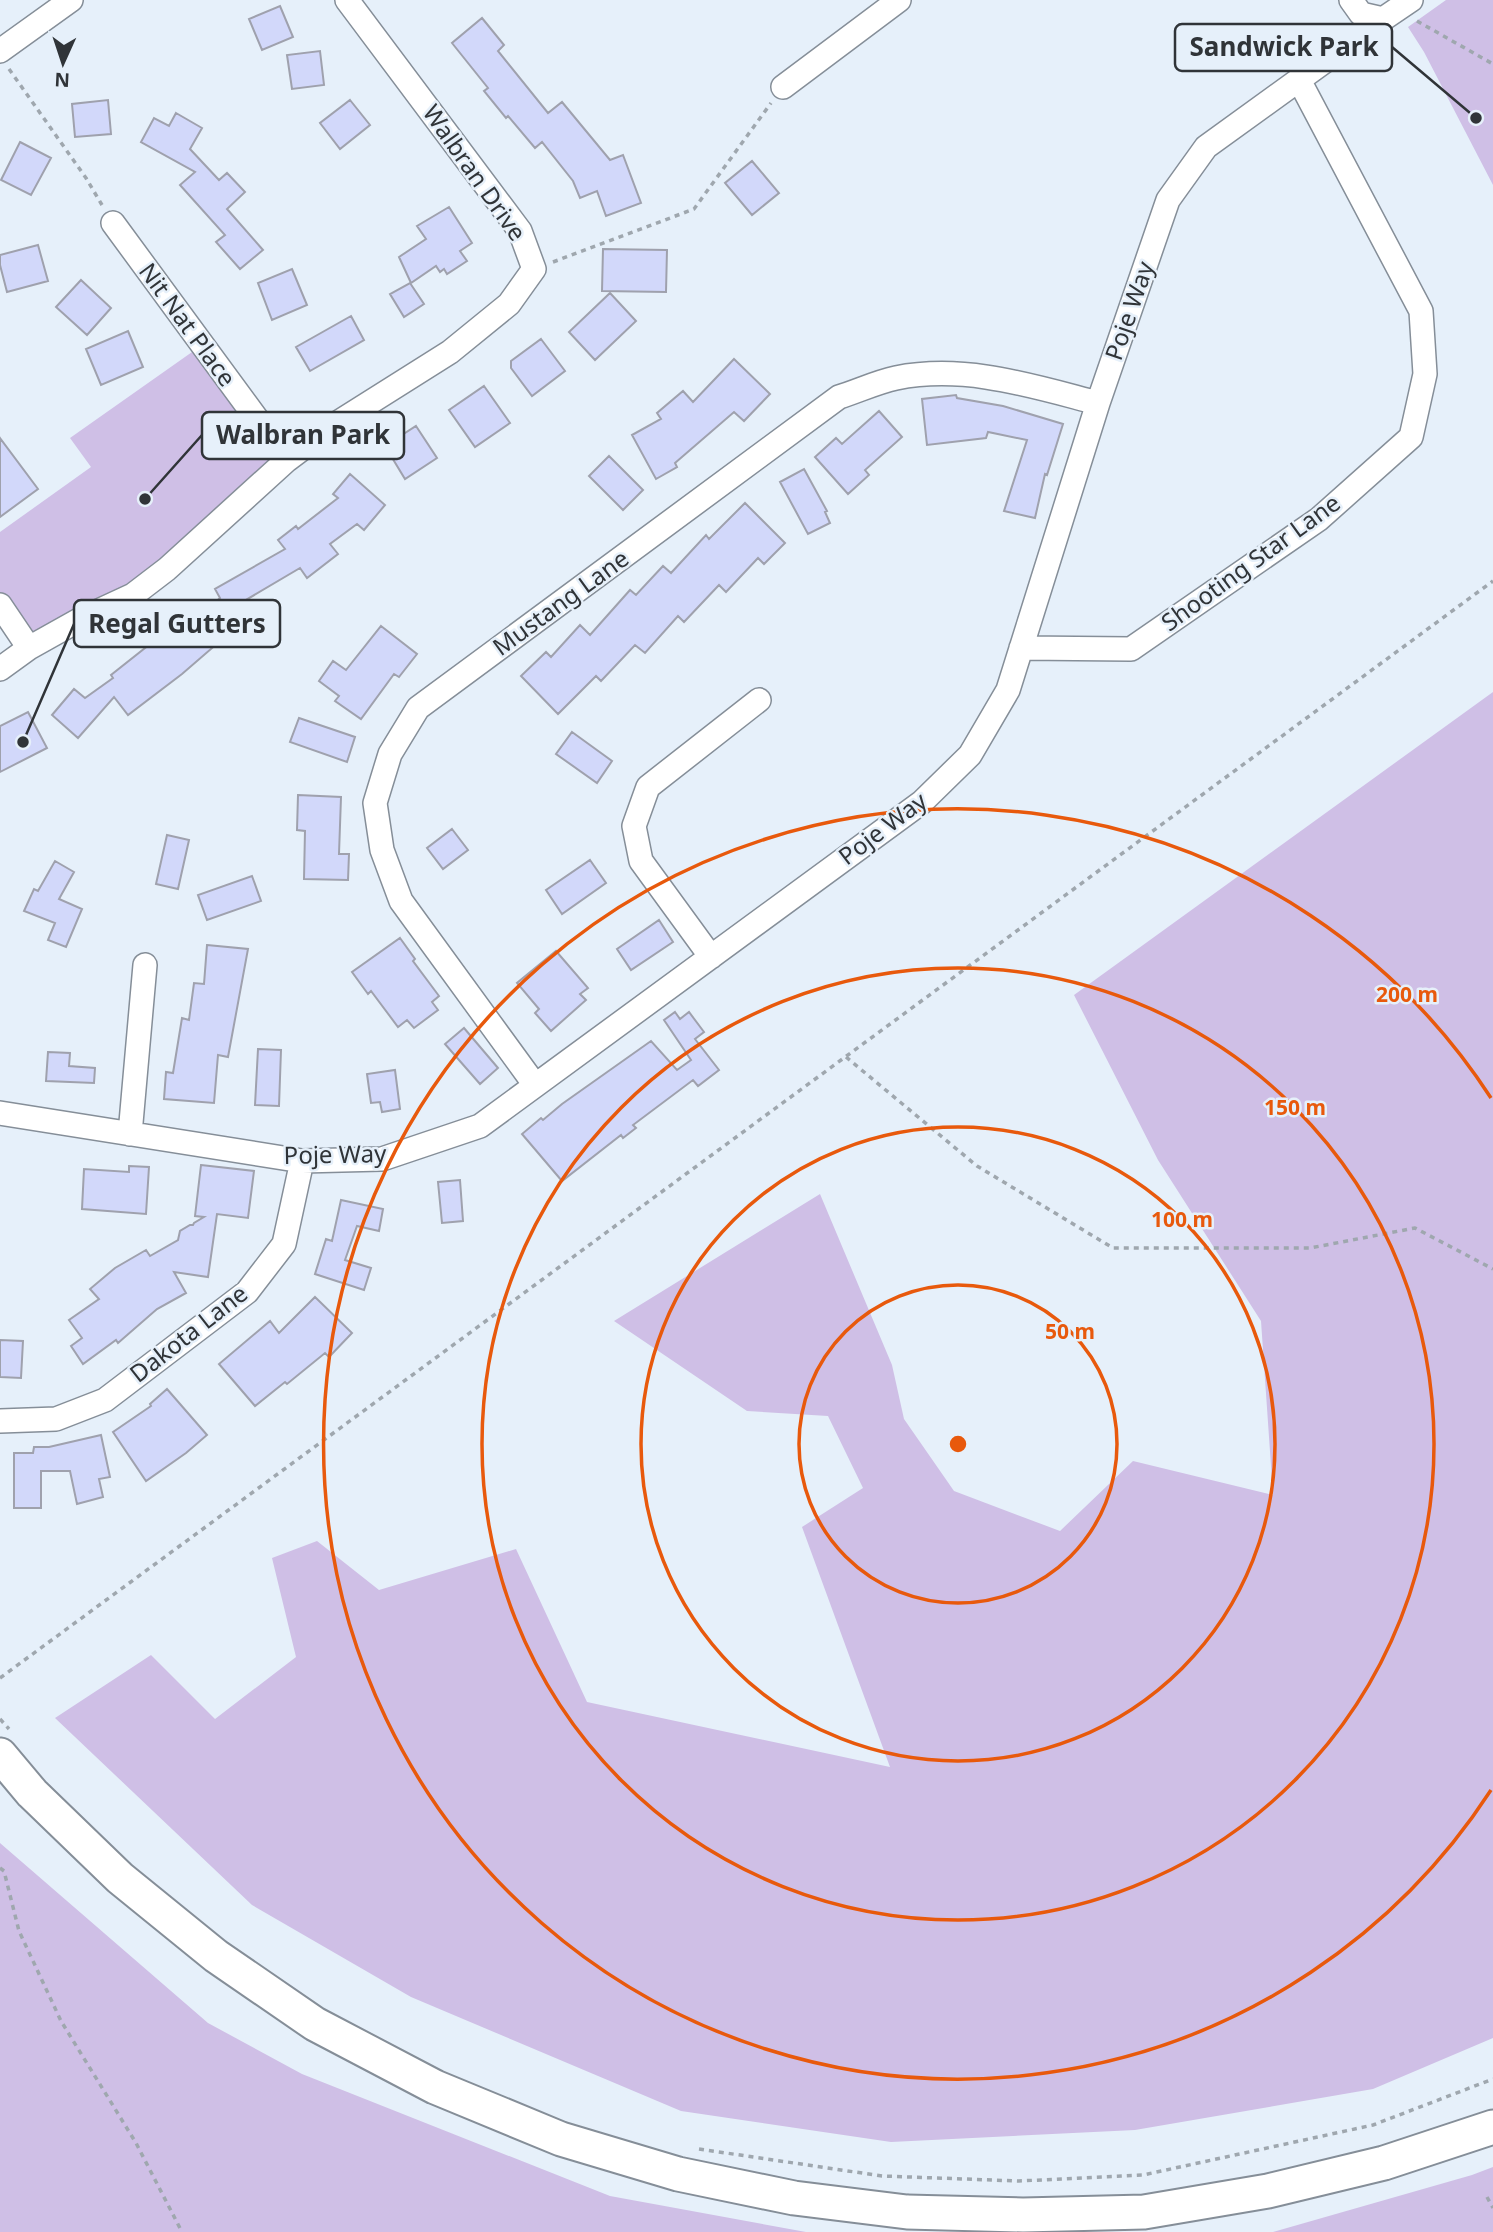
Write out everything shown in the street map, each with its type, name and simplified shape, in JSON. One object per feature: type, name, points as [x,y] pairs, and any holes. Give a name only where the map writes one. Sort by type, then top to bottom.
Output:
[{"type":"main road","points":[[5,1742],[32,1793],[120,1878],[216,1956],[316,2024],[435,2087],[561,2139],[678,2174],[794,2198],[907,2212],[1023,2215],[1144,2212],[1268,2191],[1384,2163],[1493,2127]]},
{"type":"street","points":[[4,59],[71,0]]},
{"type":"street","name":"Walbran Drive","points":[[0,669],[29,648],[79,620],[133,595],[167,569],[287,460],[331,427],[450,352],[509,304],[534,269],[520,231],[347,0]]},
{"type":"street","points":[[783,87],[899,0]]},
{"type":"street","points":[[1351,0],[1361,14],[1397,10]]},
{"type":"street","name":"Poje Way","points":[[0,1113],[302,1161],[382,1159],[480,1126],[922,802],[970,755],[1008,690],[1098,404],[1168,200],[1206,146],[1397,10]]},
{"type":"street","name":"Shooting Star Lane","points":[[1021,648],[1131,649],[1319,519],[1410,437],[1425,374],[1422,311],[1299,80]]},
{"type":"street","name":"Nit Nat Place","points":[[113,223],[287,460]]},
{"type":"street","name":"Mustang Lane","points":[[535,1085],[401,901],[382,850],[375,803],[390,754],[418,708],[839,397],[895,378],[944,372],[1007,379],[1098,404]]},
{"type":"street","points":[[0,605],[29,648]]},
{"type":"street","points":[[711,957],[641,861],[634,826],[648,787],[759,700]]},
{"type":"street","points":[[130,1134],[145,965]]},
{"type":"street","name":"Dakota Lane","points":[[0,1422],[56,1419],[105,1400],[247,1292],[284,1244],[302,1161]]},
{"type":"path","points":[[1397,10],[1493,64]]},
{"type":"path","points":[[4,59],[86,178],[113,223]]},
{"type":"path","points":[[534,269],[694,209],[783,87]]},
{"type":"path","points":[[0,1678],[1493,581]]},
{"type":"path","points":[[846,1057],[977,1166],[1112,1248],[1310,1248],[1415,1228],[1493,1269]]},
{"type":"path","points":[[0,1719],[5,1742]]},
{"type":"path","points":[[0,1868],[5,1871],[19,1931],[61,2021],[135,2143],[181,2232]]},
{"type":"path","points":[[690,2147],[882,2176],[1019,2180],[1143,2175],[1373,2125],[1493,2079]]},
{"type":"path","points":[[1487,2197],[1493,2207]]},
{"type":"shaded area","points":[[1446,0],[1493,0],[1493,185],[1424,52],[1408,27]]},
{"type":"shaded area","points":[[202,345],[287,460],[167,569],[29,648],[0,605],[0,532],[91,467],[70,438]]},
{"type":"shaded area","points":[[1493,692],[1493,2038],[1373,2089],[1135,2130],[891,2142],[681,2111],[411,1997],[252,1905],[55,1718],[151,1655],[215,1719],[296,1657],[272,1558],[317,1541],[379,1590],[516,1549],[587,1702],[890,1767],[802,1527],[863,1488],[828,1416],[747,1411],[614,1321],[820,1194],[892,1365],[904,1419],[954,1491],[1060,1531],[1133,1461],[1273,1495],[1261,1321],[1158,1160],[1074,995]]},
{"type":"shaded area","points":[[0,1843],[208,2023],[302,2074],[610,2196],[806,2232],[0,2232]]},
{"type":"shaded area","points":[[1493,2167],[1493,2232],[1273,2232],[1472,2175]]},
{"type":"building","points":[[280,6],[293,37],[262,50],[249,19]]},
{"type":"building","points":[[482,18],[504,45],[498,51],[548,113],[562,102],[610,160],[623,155],[641,203],[606,216],[597,191],[580,198],[573,181],[542,142],[535,148],[508,116],[506,118],[484,91],[488,88],[452,43]]},
{"type":"building","points":[[320,51],[324,85],[292,89],[287,55]]},
{"type":"building","points":[[108,100],[111,134],[75,137],[72,104]]},
{"type":"building","points":[[350,100],[370,125],[340,149],[320,123]]},
{"type":"building","points":[[176,113],[202,128],[190,149],[219,180],[227,173],[245,192],[227,209],[263,250],[240,269],[216,242],[225,235],[180,185],[195,172],[141,142],[154,118],[169,126]]},
{"type":"building","points":[[20,142],[51,158],[31,195],[1,180]]},
{"type":"building","points":[[752,161],[779,193],[752,215],[725,183]]},
{"type":"building","points":[[449,207],[472,243],[460,251],[467,261],[447,274],[444,269],[440,272],[436,266],[411,283],[399,257],[426,239],[417,226]]},
{"type":"building","points":[[38,245],[48,281],[7,292],[0,255]]},
{"type":"building","points":[[603,249],[667,250],[666,292],[602,291]]},
{"type":"building","points":[[292,269],[307,305],[272,320],[258,283]]},
{"type":"building","points":[[81,280],[111,308],[87,335],[56,307]]},
{"type":"building","points":[[410,283],[424,304],[404,317],[390,294]]},
{"type":"building","points":[[610,293],[636,321],[595,360],[569,332]]},
{"type":"building","points":[[351,316],[364,340],[310,371],[296,347]]},
{"type":"building","points":[[128,331],[143,367],[101,385],[86,349]]},
{"type":"building","points":[[541,339],[565,371],[532,396],[511,368],[511,361]]},
{"type":"building","points":[[734,359],[770,394],[744,421],[734,412],[675,463],[677,467],[656,479],[632,435],[661,419],[657,413],[683,391],[693,402]]},
{"type":"building","points":[[484,386],[510,423],[475,447],[449,410]]},
{"type":"building","points":[[956,395],[957,398],[1003,406],[1063,424],[1047,475],[1045,474],[1035,518],[1004,511],[1027,440],[988,432],[986,438],[927,445],[922,399]]},
{"type":"building","points":[[879,411],[902,437],[865,470],[869,475],[848,494],[815,457],[836,438],[842,444]]},
{"type":"building","points":[[416,426],[437,458],[405,479],[385,446]]},
{"type":"building","points":[[0,438],[38,489],[0,517]]},
{"type":"building","points":[[609,456],[643,490],[623,510],[589,476]]},
{"type":"building","points":[[804,469],[827,511],[825,512],[830,523],[808,534],[780,482]]},
{"type":"building","points":[[350,474],[385,505],[364,530],[357,524],[330,544],[338,554],[307,578],[300,568],[212,620],[226,636],[128,715],[114,697],[78,738],[52,715],[74,689],[85,698],[113,678],[111,675],[183,618],[189,625],[220,598],[215,589],[285,549],[278,540],[296,526],[298,529],[338,498],[333,494]]},
{"type":"building","points":[[745,503],[785,543],[764,564],[758,558],[726,592],[719,585],[684,622],[678,616],[645,653],[635,645],[601,681],[596,676],[558,714],[521,676],[546,652],[551,657],[580,625],[590,635],[630,590],[636,595],[663,566],[671,573],[706,535],[709,539]]},
{"type":"building","points":[[381,626],[417,654],[399,677],[394,674],[361,719],[335,701],[339,696],[319,681],[333,661],[346,670]]},
{"type":"building","points":[[28,712],[47,748],[0,772],[0,726]]},
{"type":"building","points":[[299,718],[355,737],[347,762],[290,742]]},
{"type":"building","points":[[572,732],[612,761],[597,783],[556,754]]},
{"type":"building","points":[[298,795],[341,797],[339,854],[349,854],[348,880],[304,879],[305,831],[297,830]]},
{"type":"building","points":[[452,829],[468,850],[443,869],[427,848]]},
{"type":"building","points":[[167,835],[189,840],[178,889],[156,884]]},
{"type":"building","points":[[590,860],[606,883],[562,914],[546,890]]},
{"type":"building","points":[[55,861],[74,872],[59,899],[82,909],[66,947],[48,940],[55,923],[24,911],[34,889],[38,891]]},
{"type":"building","points":[[252,876],[261,901],[207,920],[198,895]]},
{"type":"building","points":[[659,920],[673,942],[631,970],[617,949]]},
{"type":"building","points":[[400,938],[439,996],[432,1002],[438,1010],[414,1028],[407,1020],[398,1027],[371,991],[368,994],[352,972]]},
{"type":"building","points":[[207,945],[248,949],[228,1057],[218,1055],[214,1103],[164,1099],[166,1072],[173,1073],[182,1018],[189,1020],[194,983],[204,984]]},
{"type":"building","points":[[556,951],[588,988],[580,994],[586,1000],[551,1031],[535,1013],[539,1009],[517,983]]},
{"type":"building","points":[[675,1012],[680,1019],[689,1012],[704,1032],[695,1039],[719,1070],[698,1086],[693,1080],[633,1125],[636,1128],[623,1138],[621,1135],[562,1181],[522,1134],[651,1041],[677,1070],[691,1060],[664,1020]]},
{"type":"building","points":[[464,1028],[498,1068],[480,1084],[445,1044]]},
{"type":"building","points":[[258,1049],[281,1050],[279,1106],[255,1105]]},
{"type":"building","points":[[48,1052],[70,1053],[69,1066],[95,1068],[94,1083],[46,1081]]},
{"type":"building","points":[[395,1070],[400,1109],[382,1112],[380,1102],[371,1103],[367,1074]]},
{"type":"building","points":[[201,1165],[254,1171],[248,1218],[217,1214],[208,1277],[174,1272],[186,1293],[157,1309],[118,1343],[116,1340],[83,1364],[71,1346],[82,1338],[69,1320],[99,1299],[90,1289],[115,1268],[146,1250],[150,1256],[178,1240],[180,1231],[204,1217],[195,1216]]},
{"type":"building","points":[[129,1166],[149,1167],[146,1214],[82,1209],[84,1169],[129,1172]]},
{"type":"building","points":[[460,1180],[463,1221],[442,1223],[438,1182]]},
{"type":"building","points":[[341,1200],[383,1209],[379,1231],[357,1226],[345,1260],[371,1268],[364,1290],[315,1274],[326,1239],[332,1241]]},
{"type":"building","points":[[315,1297],[352,1333],[329,1357],[325,1353],[255,1406],[219,1364],[270,1321],[279,1333]]},
{"type":"building","points":[[0,1340],[23,1341],[21,1378],[0,1377]]},
{"type":"building","points":[[167,1389],[207,1435],[146,1481],[113,1432],[151,1406]]},
{"type":"building","points":[[101,1435],[110,1477],[99,1479],[103,1497],[77,1504],[70,1471],[41,1471],[41,1508],[14,1508],[14,1453],[33,1453],[34,1447],[49,1447]]},
{"type":"place","name":"Sandwick Park","points":[[1476,118]]},
{"type":"place","name":"Walbran Park","points":[[145,499]]},
{"type":"place","name":"Regal Gutters","points":[[23,742]]}]
